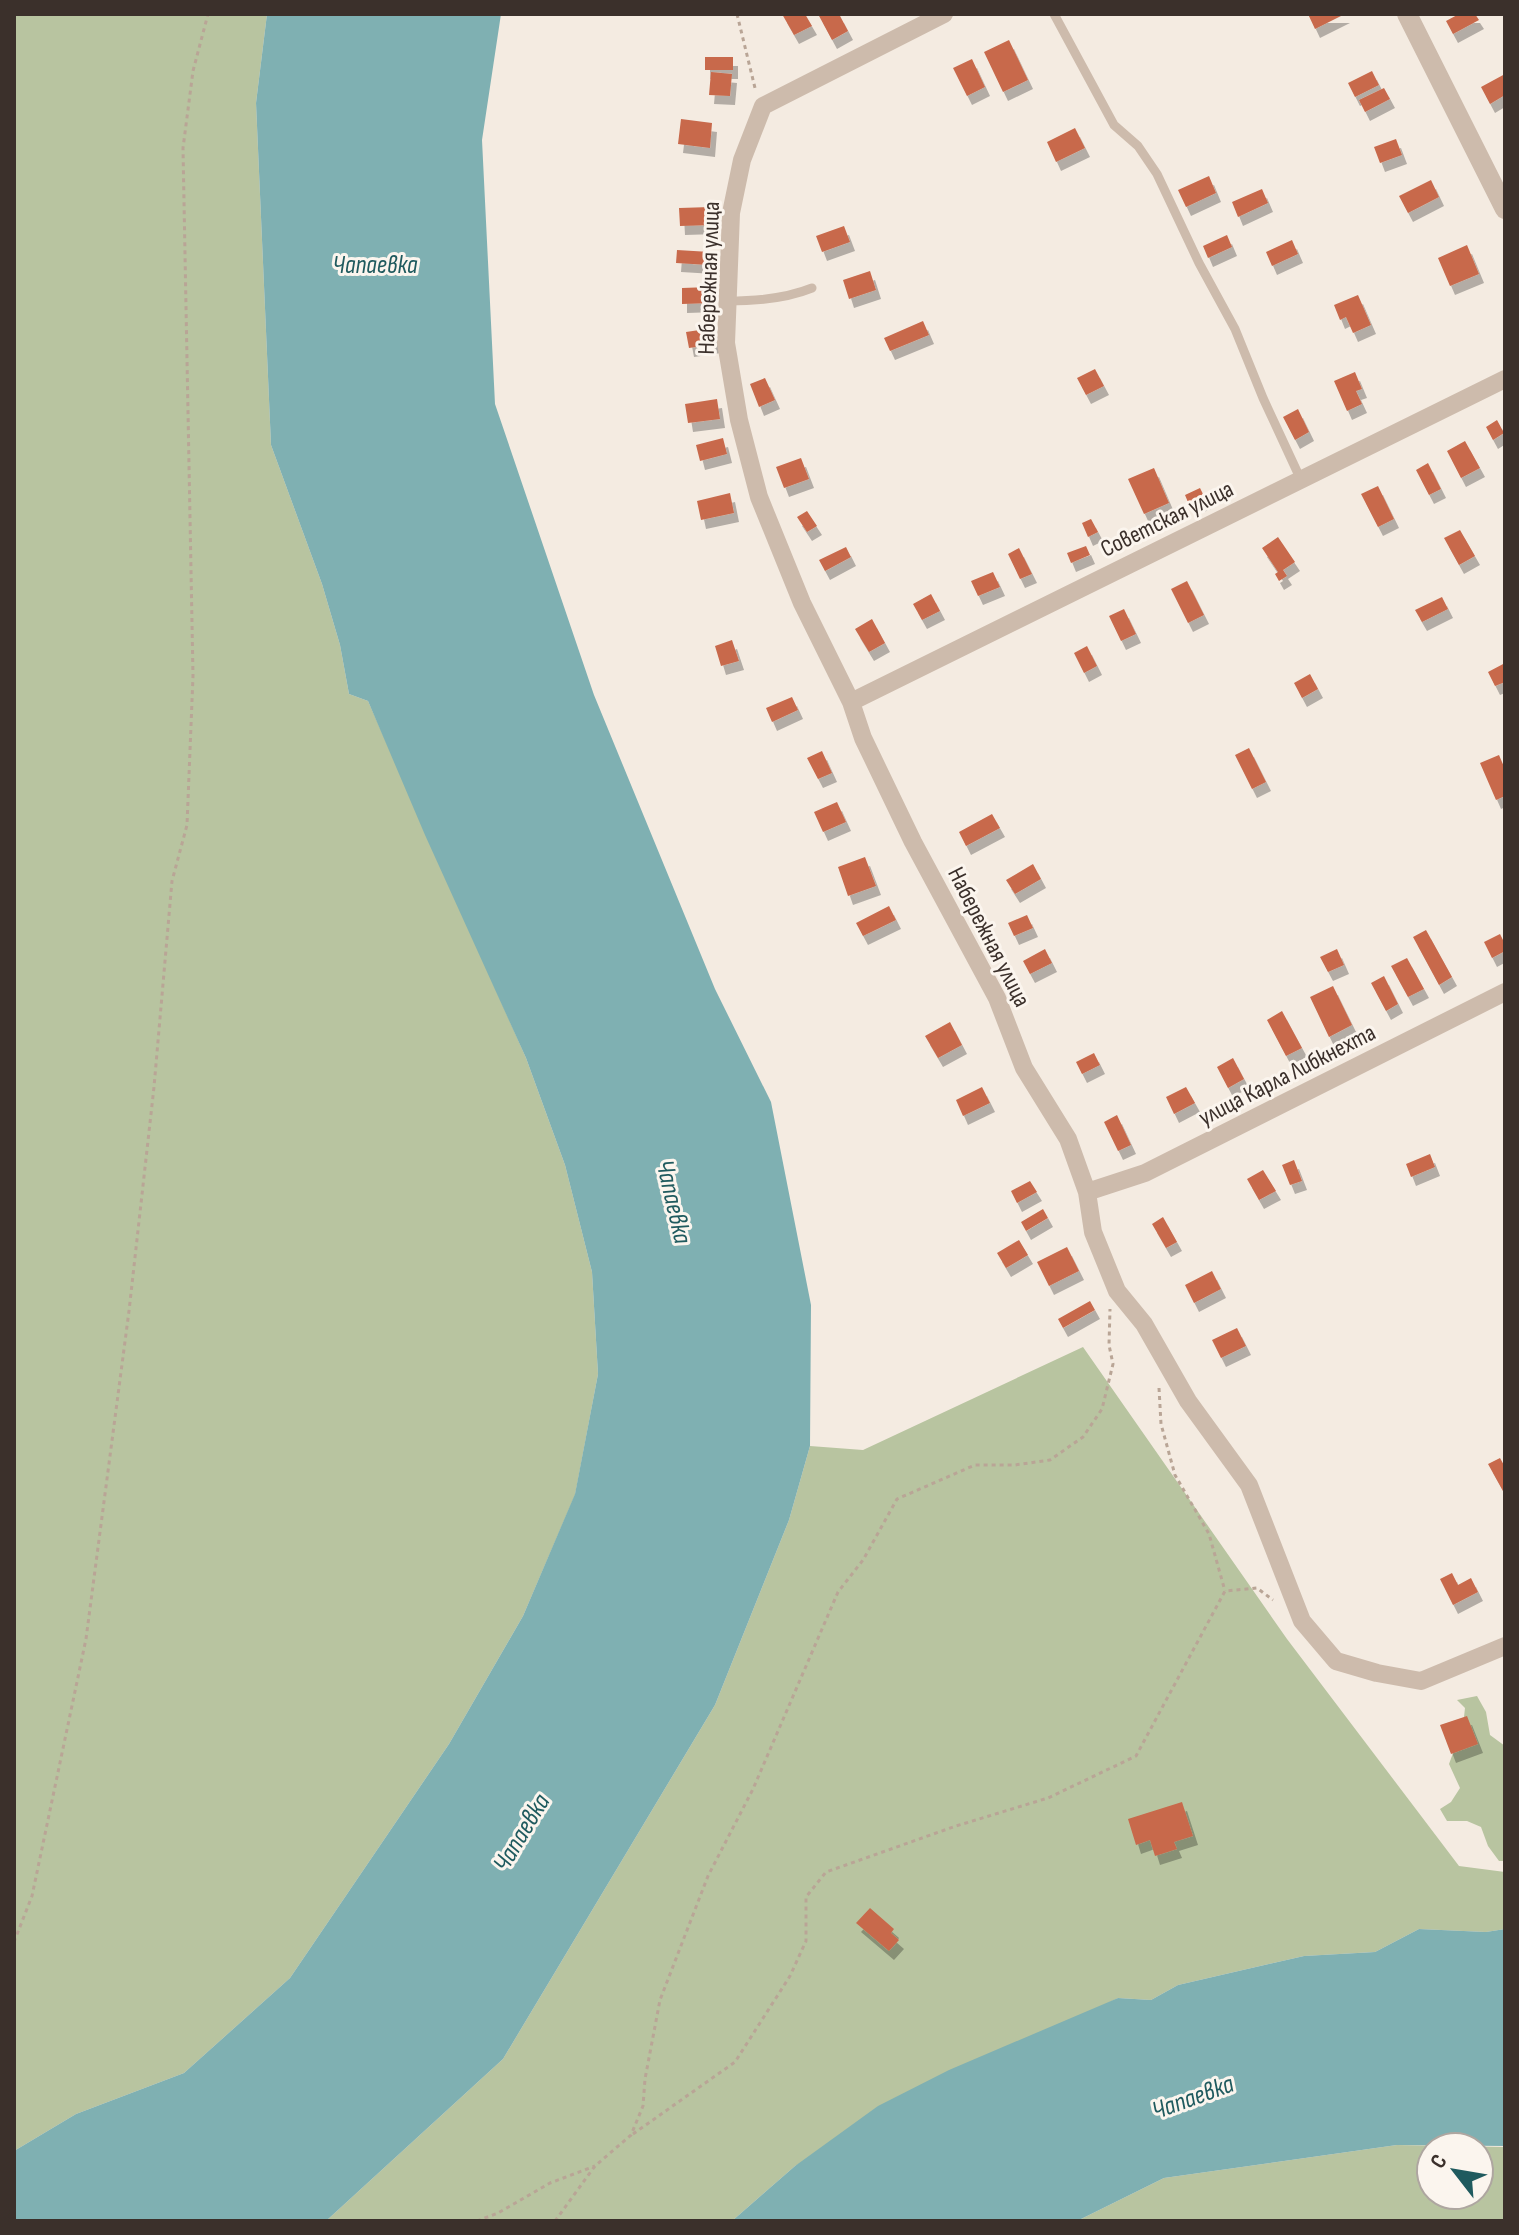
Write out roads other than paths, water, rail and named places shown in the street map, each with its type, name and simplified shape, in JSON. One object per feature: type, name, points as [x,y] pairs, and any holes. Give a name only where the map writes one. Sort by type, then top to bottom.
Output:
[{"type":"street","name":"Набережная улица","points":[[944,14],[763,106],[742,160],[731,213],[726,343],[739,420],[759,497],[802,603],[851,702],[863,738],[913,842],[997,998],[1024,1068],[1068,1139],[1087,1192],[1093,1232],[1117,1291],[1144,1324],[1188,1401],[1249,1485],[1302,1621],[1336,1661],[1421,1681],[1505,1646]]},
{"type":"street","points":[[1407,14],[1505,209]]},
{"type":"street","name":"Советская улица","points":[[851,702],[1505,379]]},
{"type":"street","name":"улица Карла Либкнехта","points":[[1087,1192],[1145,1173],[1505,992]]},
{"type":"lane","points":[[1054,14],[1114,125],[1138,146],[1157,174],[1199,263],[1235,329],[1301,480]]},
{"type":"lane","points":[[728,301],[760,300],[798,294],[812,288]]},
{"type":"water","name":"Чапаевка","points":[[267,14],[501,14],[482,140],[495,404],[594,695],[715,989],[771,1102],[811,1305],[810,1446],[789,1520],[715,1705],[503,2059],[326,2221],[14,2221],[14,2151],[76,2114],[184,2073],[290,1978],[449,1744],[523,1616],[575,1494],[598,1374],[592,1272],[565,1165],[526,1058],[368,701],[349,694],[340,645],[322,584],[271,445],[256,103]]},
{"type":"water","name":"Чапаевка","points":[[1419,1929],[1486,1932],[1505,1929],[1505,2146],[1495,2146],[1495,2131],[1415,2131],[1415,2145],[1397,2145],[1164,2178],[1077,2221],[732,2221],[795,2166],[878,2106],[949,2070],[1118,1998],[1151,2000],[1178,1985],[1304,1956],[1375,1952]]}]
